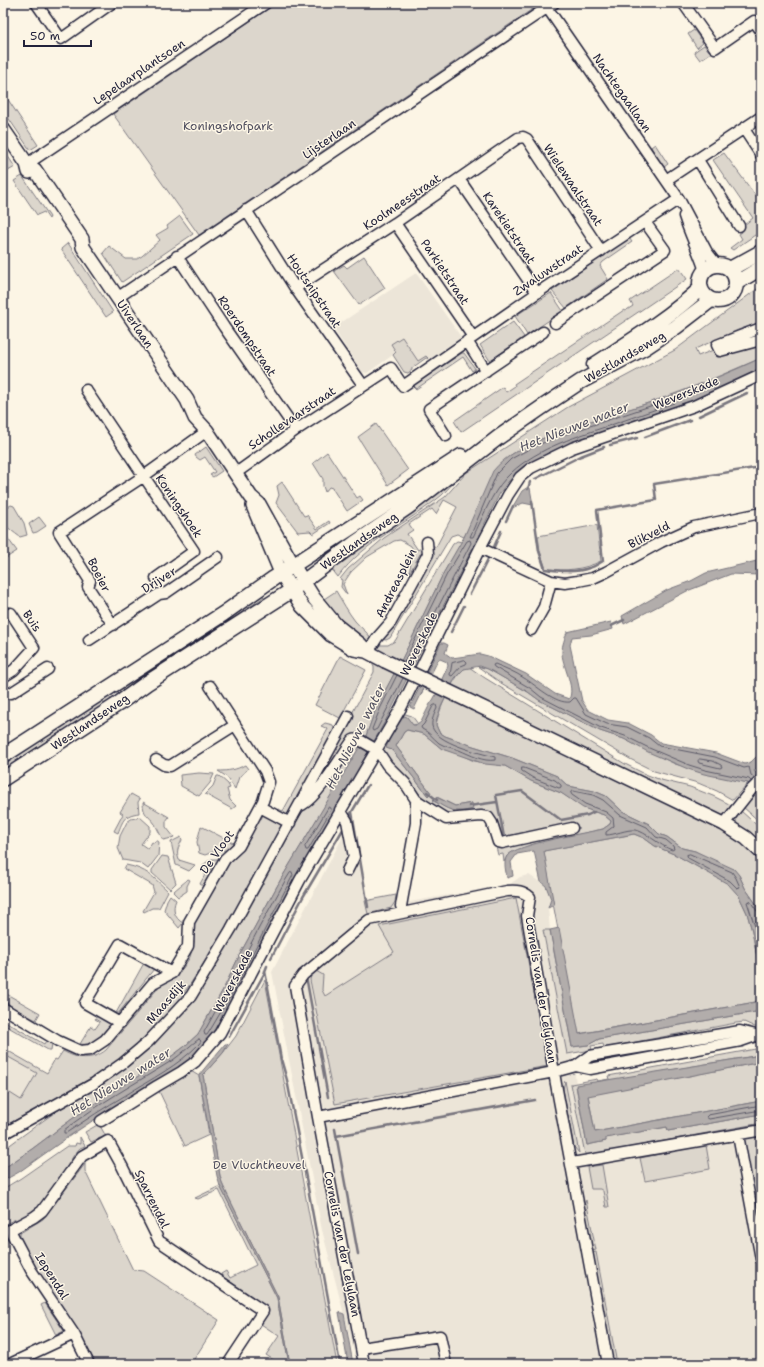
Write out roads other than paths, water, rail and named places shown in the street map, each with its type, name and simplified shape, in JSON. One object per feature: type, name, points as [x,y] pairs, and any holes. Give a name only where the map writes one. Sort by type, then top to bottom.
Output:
[{"type":"main road","points":[[717,269],[734,274],[736,283],[734,292],[729,297],[720,301],[711,300],[705,295],[701,288],[701,279],[717,269],[761,252]]},
{"type":"main road","points":[[736,283],[761,268]]},
{"type":"main road","name":"Westlandseweg","points":[[3,756],[223,614],[293,565],[420,483],[639,336],[689,299],[701,288]]},
{"type":"main road","name":"Westlandseweg","points":[[3,779],[118,704],[147,683],[292,590],[355,543],[408,507],[498,438],[541,408],[580,382],[646,347],[676,327],[711,300]]},
{"type":"street","points":[[36,3],[61,39],[112,3]]},
{"type":"street","name":"Lepelaarplantsoen","points":[[27,164],[266,3]]},
{"type":"street","points":[[682,3],[715,48],[754,21],[761,31]]},
{"type":"street","name":"Nachtegaallaan","points":[[549,5],[679,198],[717,269]]},
{"type":"street","name":"Lijsterlaan","points":[[117,298],[549,5]]},
{"type":"street","points":[[666,180],[761,117]]},
{"type":"street","name":"Uiverlaan","points":[[3,129],[27,164],[35,170],[44,182],[82,239],[83,247],[117,298],[187,400],[200,414],[207,431],[251,497],[259,504],[303,581]]},
{"type":"street","points":[[744,129],[761,155]]},
{"type":"street","name":"Koolmeesstraat","points":[[296,288],[395,223],[518,138],[523,137]]},
{"type":"street","name":"Wielewaalstraat","points":[[523,137],[527,139],[601,250]]},
{"type":"street","points":[[698,160],[739,226]]},
{"type":"street","name":"Karekietstraat","points":[[459,179],[537,293]]},
{"type":"street","name":"Zwaluwstraat","points":[[363,385],[391,368],[403,386],[537,293],[679,198]]},
{"type":"street","name":"Houtsnipstraat","points":[[246,210],[296,288],[363,385]]},
{"type":"street","points":[[555,323],[665,250],[645,222]]},
{"type":"street","name":"Parkietstraat","points":[[395,223],[470,339]]},
{"type":"street","name":"Roerdompstraat","points":[[177,256],[296,430]]},
{"type":"street","points":[[761,328],[717,345],[720,351],[761,340]]},
{"type":"street","points":[[446,436],[429,408],[543,332]]},
{"type":"street","points":[[470,339],[486,371]]},
{"type":"street","name":"Weverskade","points":[[101,1121],[195,1062],[220,1033],[300,880],[413,686],[480,548],[508,495],[520,477],[531,468],[572,448],[694,406],[761,375]]},
{"type":"street","name":"Schollevaarstraat","points":[[236,473],[363,385]]},
{"type":"street","name":"Koningshoek","points":[[86,390],[194,551],[156,578]]},
{"type":"street","points":[[144,476],[207,431]]},
{"type":"street","name":"Koningshoek","points":[[59,532],[144,476]]},
{"type":"street","name":"Uiverlaan","points":[[251,497],[253,506],[281,573],[292,590]]},
{"type":"street","name":"Blikveld","points":[[480,548],[551,581],[565,583],[593,578],[661,542],[694,527],[761,513]]},
{"type":"street","name":"Boeier","points":[[59,532],[90,581],[88,587],[113,625]]},
{"type":"street","name":"Andreasplein","points":[[367,651],[391,622],[428,554],[427,542]]},
{"type":"street","name":"Drijver","points":[[113,625],[159,594],[166,592],[218,556]]},
{"type":"street","points":[[303,581],[320,606],[336,625],[367,651],[724,824],[746,838],[761,852]]},
{"type":"street","points":[[531,630],[544,607],[551,581]]},
{"type":"street","points":[[292,590],[302,606],[331,635],[354,649],[367,651]]},
{"type":"street","name":"Buis","points":[[3,677],[14,670],[34,648],[11,613]]},
{"type":"street","points":[[89,640],[113,625]]},
{"type":"street","points":[[3,694],[11,693],[48,669]]},
{"type":"street","name":"De Vloot","points":[[172,973],[188,946],[189,922],[225,859],[239,846],[260,807],[268,782],[265,771],[210,686]]},
{"type":"street","name":"Maasdijk","points":[[3,1134],[93,1084],[123,1063],[148,1042],[191,996],[231,929],[348,716]]},
{"type":"street","points":[[156,760],[164,765],[170,766],[235,725]]},
{"type":"street","name":"Maasdijk","points":[[298,807],[309,800],[353,740],[358,739],[375,749]]},
{"type":"street","points":[[375,749],[387,765],[404,783],[416,800],[446,819],[481,816],[488,818],[492,823],[498,842],[502,843],[572,828]]},
{"type":"street","points":[[724,824],[751,790],[761,780]]},
{"type":"street","points":[[401,906],[416,822],[416,800]]},
{"type":"street","points":[[260,807],[290,823]]},
{"type":"street","points":[[340,810],[347,821],[354,857],[347,871]]},
{"type":"street","name":"Cornelis van der Lelylaan","points":[[364,1364],[295,986],[302,975],[369,920],[515,890],[524,892],[530,897],[527,916],[608,1364]]},
{"type":"street","points":[[120,1023],[85,1003],[120,944],[172,973]]},
{"type":"street","points":[[3,1008],[58,1041],[80,1050],[90,1050],[105,1040],[153,983],[172,973]]},
{"type":"street","name":"Cornelis van der Lelylaan","points":[[318,1117],[554,1072],[576,1066],[590,1056],[740,1031],[759,1034]]},
{"type":"street","points":[[572,1163],[757,1131],[761,1132]]},
{"type":"street","points":[[738,1135],[761,1258]]},
{"type":"street","name":"Sparrendal","points":[[10,1230],[42,1211],[82,1156],[108,1141],[159,1241],[263,1311],[228,1364]]},
{"type":"street","name":"Iependal","points":[[10,1230],[31,1270],[74,1334],[89,1364]]},
{"type":"street","points":[[10,1364],[74,1334]]},
{"type":"street","points":[[361,1348],[440,1336],[446,1364]]},
{"type":"water","points":[[761,358],[761,370],[697,399],[576,441],[548,453],[529,464],[508,482],[500,493],[388,716],[315,847],[301,868],[244,979],[212,1034],[202,1047],[183,1065],[121,1102],[19,1172],[3,1181],[3,1169],[112,1092],[172,1056],[198,1034],[224,988],[241,952],[281,879],[366,736],[376,708],[395,672],[396,667],[402,659],[444,572],[464,537],[493,471],[498,465],[530,444],[561,431],[665,397]]},
{"type":"water","points":[[528,487],[530,488],[533,505],[523,503],[512,508],[522,491]]},
{"type":"water","points":[[761,560],[761,587],[759,575],[731,574],[687,591],[624,624],[622,616],[667,590],[691,581],[706,573]]},
{"type":"water","points":[[611,622],[613,629],[591,635],[572,637],[570,645],[582,701],[588,710],[608,720],[628,723],[651,735],[661,743],[716,753],[745,764],[751,762],[759,754],[761,757],[761,762],[754,771],[761,779],[761,796],[748,783],[704,774],[688,769],[648,752],[624,739],[600,731],[539,700],[528,692],[480,666],[464,669],[455,678],[441,707],[436,725],[439,732],[445,736],[512,758],[557,776],[568,786],[594,791],[606,796],[622,811],[649,824],[659,834],[667,837],[682,848],[695,851],[734,869],[761,911],[761,978],[747,913],[739,896],[728,884],[634,834],[544,851],[554,905],[548,908],[551,899],[546,886],[541,882],[534,851],[517,854],[511,862],[513,876],[507,878],[505,864],[507,856],[523,847],[537,843],[603,829],[610,824],[611,821],[604,815],[583,808],[561,793],[531,781],[505,766],[485,764],[442,749],[424,734],[407,730],[404,732],[396,746],[431,793],[428,796],[392,750],[386,748],[391,734],[404,716],[407,717],[413,725],[417,725],[421,722],[443,682],[441,681],[448,666],[447,662],[440,659],[438,660],[414,709],[410,707],[441,643],[448,645],[445,653],[452,658],[480,654],[488,656],[526,674],[555,694],[569,699],[571,688],[562,656],[563,644],[567,632]]},
{"type":"water","points":[[436,797],[455,806],[472,803],[473,809],[461,811],[452,810],[433,800]]},
{"type":"water","points":[[559,928],[579,1034],[761,1001],[761,1011],[599,1039],[588,1045],[572,1047],[550,930]]},
{"type":"water","points":[[225,1044],[228,1044],[223,1053],[203,1075],[220,1176],[223,1186],[278,1297],[290,1364],[277,1298],[220,1186],[217,1176],[199,1075]]},
{"type":"water","points":[[761,1055],[761,1062],[588,1096],[595,1132],[761,1101],[761,1114],[668,1131],[667,1127],[606,1138],[606,1141],[587,1145],[576,1085]]},
{"type":"water","points":[[339,1312],[344,1314],[353,1364],[348,1364]]},
{"type":"waterway","points":[[699,416],[747,393]]},
{"type":"waterway","points":[[645,437],[690,420]]},
{"type":"waterway","points":[[610,445],[637,438]]},
{"type":"waterway","points":[[535,479],[581,456],[604,447]]},
{"type":"waterway","points":[[532,501],[539,551],[545,569],[578,571],[593,567],[603,561],[597,510],[656,500],[654,484],[761,467]]},
{"type":"waterway","points":[[528,489],[530,482]]},
{"type":"waterway","points":[[506,521],[513,506]]},
{"type":"waterway","points":[[494,547],[501,531]]},
{"type":"waterway","points":[[470,594],[488,559]]},
{"type":"waterway","points":[[451,632],[464,606]]},
{"type":"waterway","points":[[611,626],[624,620]]},
{"type":"waterway","points":[[350,815],[368,785]]},
{"type":"waterway","points":[[504,837],[496,795],[522,791],[561,820],[588,815],[594,812]]},
{"type":"waterway","points":[[427,792],[437,800]]},
{"type":"waterway","points":[[469,806],[497,802]]},
{"type":"waterway","points":[[352,812],[368,907]]},
{"type":"waterway","points":[[271,958],[303,897],[345,826]]},
{"type":"waterway","points":[[229,1037],[267,966]]},
{"type":"waterway","points":[[265,971],[281,1059],[287,1080],[308,1188],[340,1364]]},
{"type":"waterway","points":[[306,976],[328,1097]]},
{"type":"waterway","points":[[336,1136],[535,1100]]},
{"type":"waterway","points":[[335,1129],[358,1254]]},
{"type":"park label","name":"Koningshofpark","points":[[228,126]]},
{"type":"park label","name":"De Vluchtheuvel","points":[[259,1165]]},
{"type":"water label","name":"Het Nieuwe water","points":[[574,426]]},
{"type":"water label","name":"Het Nieuwe water","points":[[355,736]]},
{"type":"water label","name":"Het Nieuwe water","points":[[120,1081]]}]
